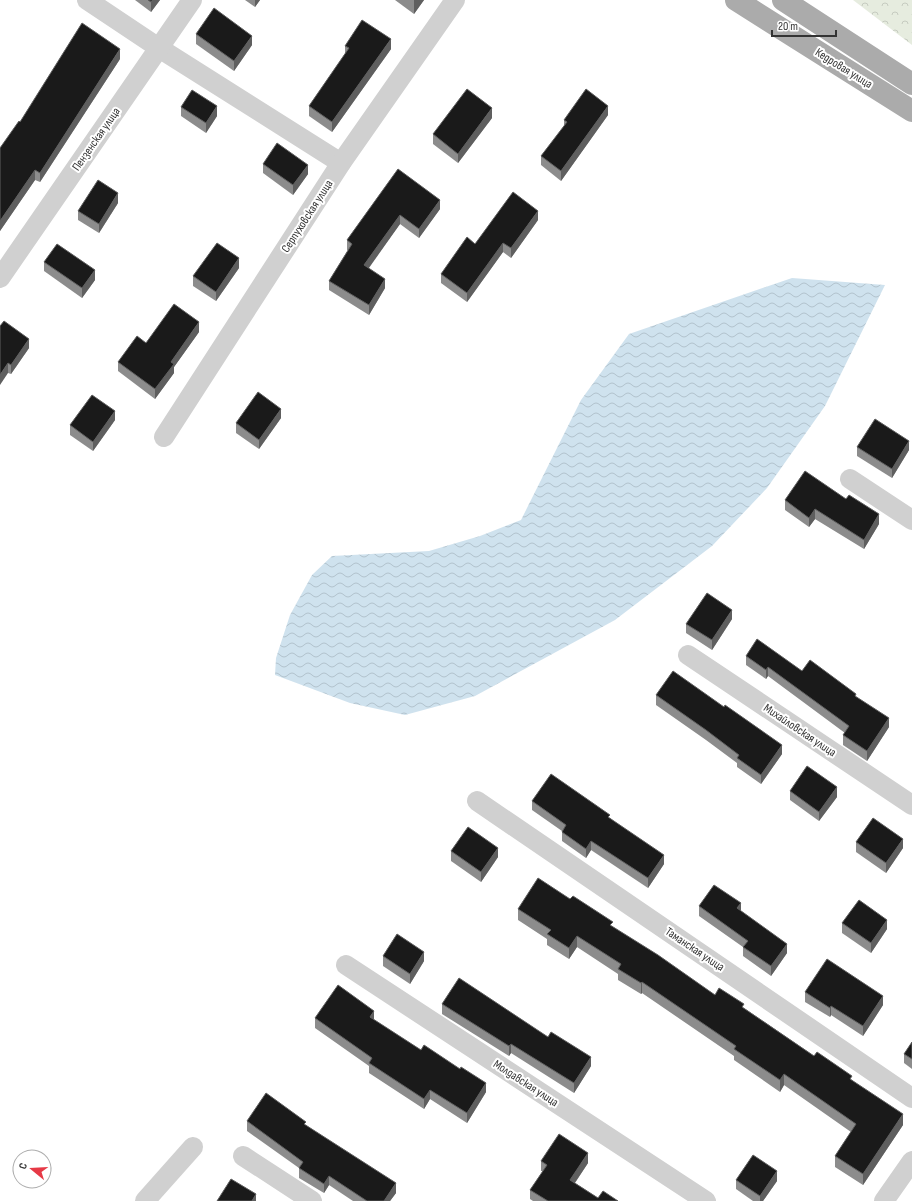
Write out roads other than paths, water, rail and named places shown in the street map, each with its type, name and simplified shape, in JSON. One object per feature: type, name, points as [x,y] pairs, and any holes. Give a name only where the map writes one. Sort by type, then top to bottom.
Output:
[{"type":"main road","name":"Кедровая улица","points":[[736,0],[912,111]]},
{"type":"main road","name":"Кедровая улица","points":[[783,0],[912,84]]},
{"type":"street","points":[[87,0],[159,48],[341,163]]},
{"type":"street","name":"Пензенская улица","points":[[0,278],[192,0]]},
{"type":"street","name":"Серпуховская улица","points":[[164,436],[341,163],[455,0]]},
{"type":"street","points":[[850,479],[912,520]]},
{"type":"street","name":"Михайловская улица","points":[[688,655],[912,805]]},
{"type":"street","name":"Таманская улица","points":[[477,801],[912,1098]]},
{"type":"street","name":"Молдавская улица","points":[[346,965],[706,1201]]},
{"type":"street","points":[[145,1201],[193,1147]]},
{"type":"street","points":[[243,1156],[312,1201]]},
{"type":"street","points":[[884,1201],[912,1161]]},
{"type":"water","points":[[792,278],[885,285],[825,406],[767,488],[712,546],[615,620],[475,696],[405,715],[350,703],[275,675],[276,658],[290,615],[312,575],[332,556],[429,551],[480,536],[521,520],[581,400],[629,334]]}]
